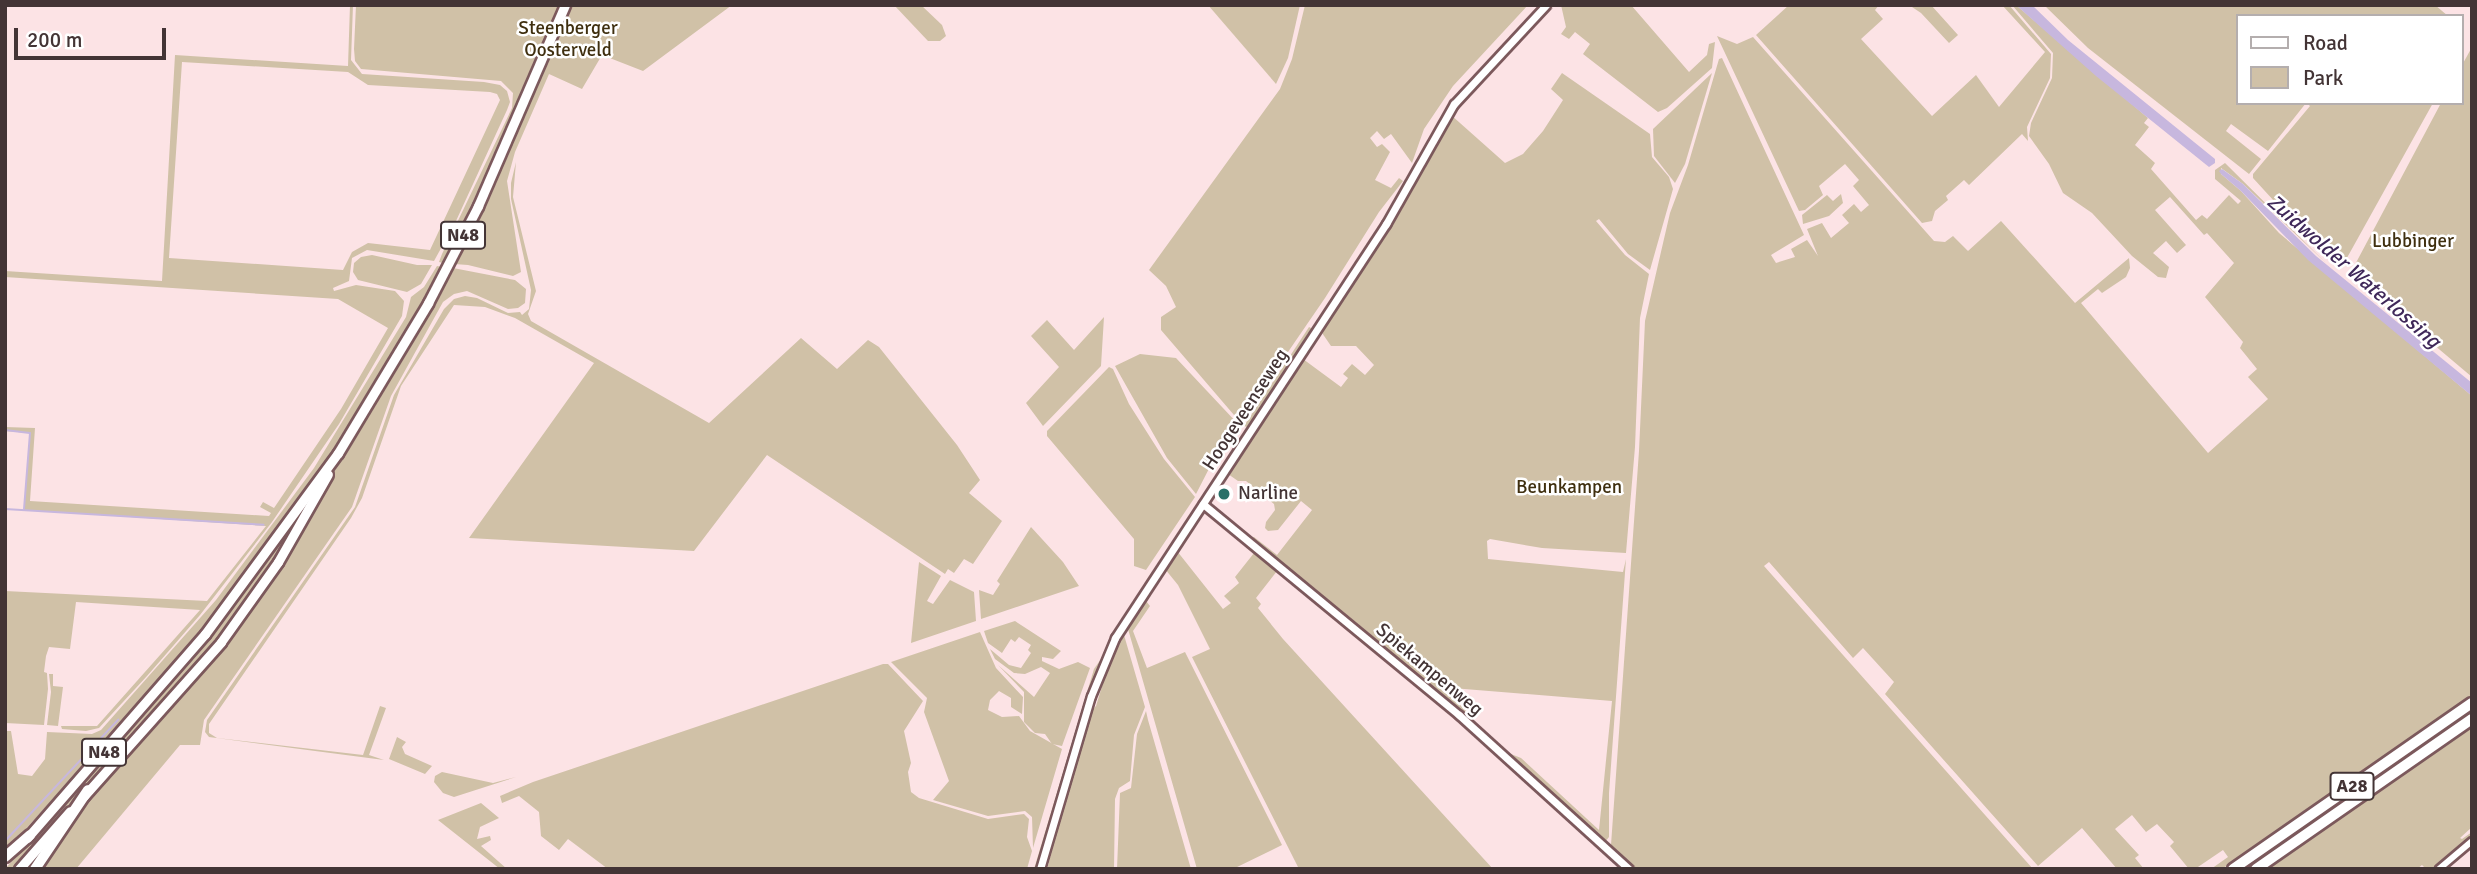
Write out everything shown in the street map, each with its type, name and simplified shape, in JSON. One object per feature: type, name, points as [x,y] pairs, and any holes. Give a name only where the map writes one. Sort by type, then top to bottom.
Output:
[{"type":"highway","name":"N48","points":[[19,869],[235,622],[296,532],[338,453],[428,303],[478,206],[565,5]]},
{"type":"highway","name":"N48","points":[[5,863],[205,634],[338,453]]},
{"type":"highway","name":"A28","points":[[2232,869],[2472,703]]},
{"type":"highway","name":"A28","points":[[2256,869],[2472,719]]},
{"type":"highway","points":[[35,869],[88,790]]},
{"type":"highway","name":"N48","points":[[5,857],[30,835]]},
{"type":"main road","name":"Hoogeveenseweg","points":[[1040,869],[1106,656],[1386,224],[1454,104],[1546,5]]},
{"type":"main road","name":"Spiekampenweg","points":[[1203,504],[1459,715],[1629,869]]},
{"type":"street","points":[[2439,869],[2472,841]]},
{"type":"green space","points":[[350,5],[353,5],[351,60],[362,74],[484,82],[500,85],[507,91],[510,102],[507,110],[456,221],[434,261],[367,250],[352,258],[349,281],[333,288],[334,291],[356,285],[395,291],[404,301],[402,316],[339,424],[272,522],[200,615],[147,676],[99,728],[86,731],[62,729],[61,726],[97,726],[200,610],[76,602],[70,649],[49,647],[46,656],[44,672],[47,673],[48,689],[44,725],[5,723],[5,591],[207,601],[266,526],[24,510],[30,433],[5,431],[5,427],[35,428],[30,501],[269,516],[271,513],[260,507],[263,502],[274,508],[341,409],[388,328],[338,299],[5,277],[5,271],[162,281],[175,55],[348,66]],"holes":[[[182,62],[348,72],[368,85],[490,92],[497,94],[500,100],[430,250],[368,243],[352,252],[343,270],[169,258]]]},
{"type":"green space","name":"Steenberger Oosterveld","points":[[356,5],[732,5],[643,71],[602,55],[582,89],[549,74],[515,152],[507,181],[521,272],[513,276],[468,265],[454,264],[453,268],[515,280],[526,289],[525,303],[518,308],[508,309],[467,291],[454,294],[443,302],[391,396],[352,507],[204,720],[200,745],[180,745],[76,869],[39,869],[93,792],[217,651],[302,527],[451,270],[541,74],[534,73],[478,200],[442,270],[385,371],[312,486],[204,632],[5,852],[5,731],[11,731],[18,774],[32,776],[45,759],[47,732],[92,734],[101,730],[216,600],[314,468],[406,317],[411,297],[424,287],[437,266],[442,267],[443,263],[439,262],[442,254],[512,108],[513,93],[501,81],[361,69],[355,61],[354,49]]},
{"type":"green space","points":[[894,5],[921,5],[942,25],[946,36],[940,41],[928,41]]},
{"type":"green space","points":[[1208,5],[1300,5],[1288,58],[1276,84]]},
{"type":"green space","points":[[1305,5],[1528,5],[1453,86],[1424,129],[1412,163],[1391,134],[1384,139],[1377,131],[1370,138],[1377,147],[1382,144],[1390,152],[1375,180],[1391,188],[1399,178],[1403,181],[1379,212],[1325,298],[1240,422],[1161,330],[1161,317],[1176,307],[1166,286],[1149,270],[1280,89],[1292,59]]},
{"type":"green space","points":[[1561,5],[1631,5],[1689,72],[1707,55],[1709,44],[1715,42],[1712,68],[1667,108],[1658,112],[1583,54],[1590,44],[1575,32],[1569,39],[1561,34],[1566,27]]},
{"type":"green space","points":[[1789,5],[1879,5],[1875,10],[1883,19],[1861,39],[1932,116],[1976,75],[1999,107],[2045,52],[2002,5],[2009,5],[2051,54],[2050,78],[2027,127],[2028,141],[2022,134],[1969,185],[1964,180],[1946,196],[1948,200],[1935,211],[1932,221],[1922,223],[1756,35]]},
{"type":"green space","points":[[1909,5],[1931,5],[1958,35],[1949,43],[1921,13]]},
{"type":"green space","points":[[2012,5],[2016,5],[2148,118],[2144,123],[2149,127],[2135,145],[2155,163],[2151,169],[2196,220],[2202,215],[2207,219],[2229,195],[2238,204],[2241,201],[2215,179],[2215,170],[2225,163],[2327,264],[2243,184],[2221,168],[2221,174],[2241,191],[2279,233],[2472,396],[2472,696],[2222,869],[2211,869],[2228,857],[2223,850],[2195,869],[2189,869],[2170,846],[2174,842],[2157,824],[2146,832],[2132,815],[2115,829],[2139,855],[2135,858],[2144,869],[2117,869],[2082,828],[2038,866],[1885,694],[1894,682],[1863,648],[1853,658],[1769,562],[1764,566],[2033,869],[1634,869],[1611,845],[1639,451],[1645,321],[1670,213],[1688,165],[1719,59],[1722,58],[1804,235],[1771,255],[1776,263],[1795,257],[1791,249],[1807,240],[1818,256],[1807,229],[1822,223],[1831,238],[1849,223],[1842,215],[1854,204],[1861,212],[1869,205],[1853,186],[1859,180],[1845,164],[1819,186],[1823,195],[1805,210],[1799,211],[1717,36],[1737,44],[1753,37],[1934,241],[1945,242],[1953,236],[1968,251],[2001,221],[2075,303],[2129,258],[2130,268],[2126,277],[2102,293],[2098,289],[2081,303],[2208,453],[2268,399],[2248,377],[2257,369],[2240,348],[2243,342],[2205,297],[2234,263],[2207,233],[2204,235],[2170,197],[2155,210],[2186,245],[2177,253],[2166,241],[2153,253],[2169,267],[2166,278],[2158,277],[2132,256],[2092,213],[2063,193],[2049,164],[2029,136],[2031,123],[2052,78],[2053,53]]},
{"type":"green space","points":[[2044,5],[2435,5],[2446,14],[2236,14],[2236,105],[2304,105],[2268,151],[2231,124],[2226,131],[2261,159],[2249,174],[2088,48]]},
{"type":"green space","name":"Lubbinger","points":[[2472,47],[2472,377],[2350,274],[2440,105],[2463,105],[2463,63]]},
{"type":"green space","name":"Beunkampen","points":[[1562,73],[1650,134],[1652,157],[1669,177],[1673,189],[1650,270],[1628,254],[1599,219],[1596,221],[1625,255],[1649,274],[1640,318],[1635,447],[1626,553],[1542,548],[1490,539],[1487,541],[1488,559],[1623,572],[1626,559],[1609,793],[1609,837],[1604,843],[1506,752],[1521,758],[1599,830],[1612,701],[1452,688],[1449,696],[1466,710],[1463,715],[1249,540],[1254,537],[1277,555],[1312,510],[1301,501],[1278,530],[1268,531],[1265,528],[1266,522],[1275,510],[1274,504],[1246,481],[1238,481],[1228,474],[1303,359],[1341,387],[1348,378],[1343,374],[1352,364],[1365,375],[1374,365],[1356,346],[1331,346],[1320,330],[1397,212],[1451,115],[1505,163],[1523,154],[1543,131],[1563,100],[1551,89]]},
{"type":"green space","points":[[1712,73],[1685,164],[1675,183],[1654,156],[1653,129]]},
{"type":"green space","points":[[2432,105],[2343,265],[2338,264],[2309,239],[2253,178],[2253,174],[2310,106]]},
{"type":"green space","points":[[516,162],[513,197],[536,291],[528,314],[531,321],[709,423],[801,338],[837,369],[868,340],[879,347],[957,445],[980,480],[969,493],[1002,521],[973,564],[964,559],[954,573],[948,569],[945,574],[767,455],[694,551],[469,538],[594,363],[515,318],[485,307],[454,305],[401,386],[362,498],[351,518],[209,724],[209,733],[217,738],[363,755],[380,706],[386,708],[369,755],[384,760],[209,737],[205,732],[207,720],[355,507],[394,395],[444,309],[454,299],[465,296],[477,298],[508,313],[520,312],[522,315],[529,309],[531,290],[511,199],[511,183]]},
{"type":"green space","points":[[1841,194],[1843,203],[1829,216],[1803,224],[1802,215],[1827,195],[1833,201]]},
{"type":"green space","points":[[372,255],[417,265],[432,265],[421,284],[407,292],[358,280],[353,272],[354,263],[361,257]]},
{"type":"green space","points":[[1104,317],[1101,366],[1043,426],[1026,403],[1059,367],[1031,336],[1047,320],[1074,350]]},
{"type":"green space","points":[[1309,327],[1313,329],[1250,428],[1244,426]]},
{"type":"green space","points":[[1140,354],[1176,358],[1238,424],[1216,455],[1196,494],[1167,458],[1115,366]]},
{"type":"green space","points":[[1109,367],[1113,369],[1129,404],[1164,459],[1195,497],[1146,570],[1134,566],[1134,539],[1047,436],[1047,431]]},
{"type":"green space","points":[[316,486],[297,527],[220,638],[17,869],[5,869],[113,745]]},
{"type":"green space","points":[[1031,527],[1063,562],[1079,586],[981,619],[979,590],[993,595],[1000,584],[997,581]]},
{"type":"green space","points":[[1177,551],[1223,609],[1231,603],[1224,596],[1239,583],[1235,577],[1254,553],[1277,571],[1256,598],[1261,604],[1258,608],[1283,639],[1493,869],[1299,869],[1192,657],[1210,649],[1178,585],[1165,569]]},
{"type":"green space","points":[[919,562],[941,576],[927,601],[933,604],[950,580],[974,592],[976,621],[911,643]]},
{"type":"green space","points":[[1146,601],[1150,606],[1133,631],[1147,668],[1185,652],[1282,845],[1233,869],[1197,869],[1128,629]]},
{"type":"green space","points":[[1015,621],[1061,651],[1053,659],[1042,657],[1042,661],[1059,669],[1078,662],[1090,668],[1062,746],[1052,744],[1045,734],[1035,733],[1024,722],[1024,692],[998,665],[1034,697],[1050,673],[1041,667],[1025,674],[1014,673],[995,659],[990,649],[1009,665],[1021,668],[1031,653],[1028,650],[1031,645],[1019,637],[1015,642],[1011,639],[1002,653],[988,643],[984,631]]},
{"type":"green space","points":[[980,632],[996,668],[1023,697],[1022,714],[1011,707],[1011,698],[999,691],[990,700],[988,710],[1002,717],[1019,716],[1030,731],[1062,749],[1033,848],[1032,817],[1025,811],[988,816],[933,800],[949,781],[924,712],[927,698],[891,662]]},
{"type":"green space","points":[[1124,635],[1145,707],[1134,735],[1130,781],[1119,788],[1115,799],[1114,869],[1047,869],[1089,713],[1096,706],[1107,670]]},
{"type":"green space","points":[[1101,659],[1038,869],[1034,869],[1094,669]]},
{"type":"green space","points":[[888,664],[923,701],[904,731],[911,763],[908,772],[911,792],[919,798],[988,819],[1024,814],[1029,819],[1027,837],[1032,851],[1027,869],[608,869],[568,839],[559,850],[541,836],[539,812],[519,796],[502,803],[500,796],[533,782]]},
{"type":"green space","points":[[49,674],[53,674],[53,686],[63,687],[58,726],[47,725],[51,692]]},
{"type":"green space","points":[[2472,706],[2472,715],[2251,869],[2237,869]]},
{"type":"green space","points":[[1146,711],[1191,869],[1117,869],[1120,793],[1131,788],[1137,734]]},
{"type":"green space","points":[[2472,726],[2472,827],[2460,838],[2472,832],[2472,838],[2436,869],[2426,869],[2422,865],[2417,869],[2266,869]]},
{"type":"green space","points":[[397,737],[406,742],[402,747],[405,754],[432,766],[425,774],[389,759]]},
{"type":"green space","points":[[442,772],[493,783],[516,777],[454,797],[443,793],[434,782],[435,776]]},
{"type":"green space","points":[[481,803],[499,818],[480,827],[477,839],[490,836],[491,840],[481,846],[507,869],[500,869],[438,820]]},
{"type":"shaded area","points":[[2016,5],[2032,5],[2068,40],[2215,159],[2215,163],[2209,167],[2096,76]]},
{"type":"shaded area","name":"Zuidwolder Waterlossing","points":[[2222,169],[2243,184],[2316,256],[2472,383],[2472,396],[2308,260],[2221,174],[2219,171]]},
{"type":"waterway","points":[[5,430],[30,433],[24,509]]},
{"type":"waterway","points":[[5,509],[264,525]]},
{"type":"waterway","points":[[5,841],[118,720]]},
{"type":"place","name":"Narline","points":[[1224,494]]}]
